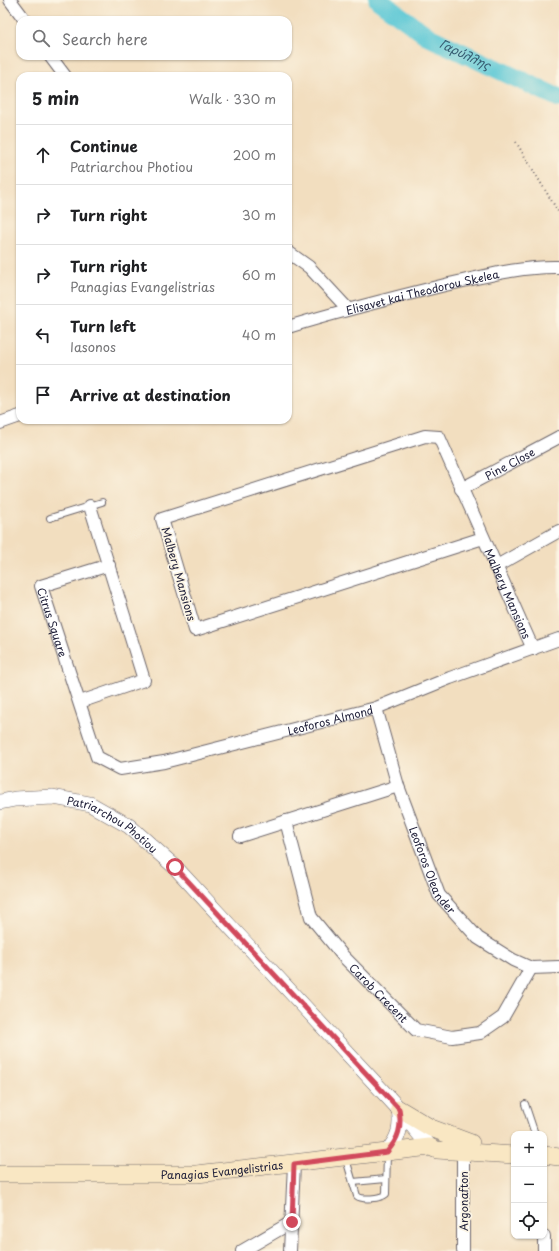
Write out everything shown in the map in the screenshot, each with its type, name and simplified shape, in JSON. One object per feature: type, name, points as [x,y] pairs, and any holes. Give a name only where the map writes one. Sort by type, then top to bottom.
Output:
[{"type":"main road","points":[[399,1109],[431,1128],[467,1146],[511,1154]]},
{"type":"main road","name":"Panagias Evangelistrias","points":[[0,1174],[197,1174],[294,1164],[430,1147],[440,1142],[467,1146]]},
{"type":"main road","points":[[467,1146],[511,1148]]},
{"type":"main road","points":[[547,1155],[559,1157]]},
{"type":"street","points":[[10,0],[22,16]]},
{"type":"street","points":[[53,60],[62,72]]},
{"type":"street","points":[[292,255],[309,267],[346,308]]},
{"type":"street","name":"Elisavet kai Theodorou Skelea","points":[[292,326],[346,308],[492,274],[523,269],[559,267]]},
{"type":"street","points":[[0,423],[16,417]]},
{"type":"street","name":"Malbery Mansions","points":[[483,538],[195,630],[162,519],[425,436],[439,437],[483,538],[495,567],[533,649]]},
{"type":"street","name":"Pine Close","points":[[461,489],[559,437]]},
{"type":"street","points":[[80,702],[144,680],[90,506]]},
{"type":"street","points":[[495,567],[559,531]]},
{"type":"street","name":"Citrus Square","points":[[97,756],[88,735],[80,702],[41,586],[109,565]]},
{"type":"street","name":"Leoforos Almond","points":[[97,756],[120,769],[164,762],[376,708],[450,678],[559,639]]},
{"type":"street","name":"Leoforos Oleander","points":[[376,708],[398,786],[440,895],[478,938],[513,960],[531,968],[559,967]]},
{"type":"street","points":[[240,836],[398,786]]},
{"type":"street","name":"Patriarchou Photiou","points":[[0,802],[22,798],[60,798],[90,804],[129,826],[175,867],[399,1109],[430,1147]]},
{"type":"street","name":"Carob Crecent","points":[[286,821],[311,917],[343,956],[416,1030],[452,1037],[480,1033],[503,1017],[531,968]]},
{"type":"street","points":[[387,1152],[395,1143],[400,1133],[401,1121],[399,1109]]},
{"type":"street","name":"Argonafton","points":[[463,1251],[467,1146]]},
{"type":"street","points":[[290,1251],[294,1164]]},
{"type":"street","points":[[242,1251],[292,1222]]},
{"type":"street","points":[[544,1239],[544,1251]]},
{"type":"lane","points":[[50,518],[102,502]]},
{"type":"lane","points":[[526,1104],[534,1131]]},
{"type":"lane","points":[[346,1157],[358,1198],[382,1197],[386,1194],[387,1152]]},
{"type":"lane","points":[[353,1182],[386,1179]]},
{"type":"path","points":[[516,142],[559,213]]},
{"type":"waterway","name":"Γαρύλλης","points":[[378,0],[429,37],[559,98]]},
{"type":"route","points":[[175,867],[399,1109],[401,1121],[400,1133],[395,1143],[387,1152],[294,1164],[292,1222]]}]
